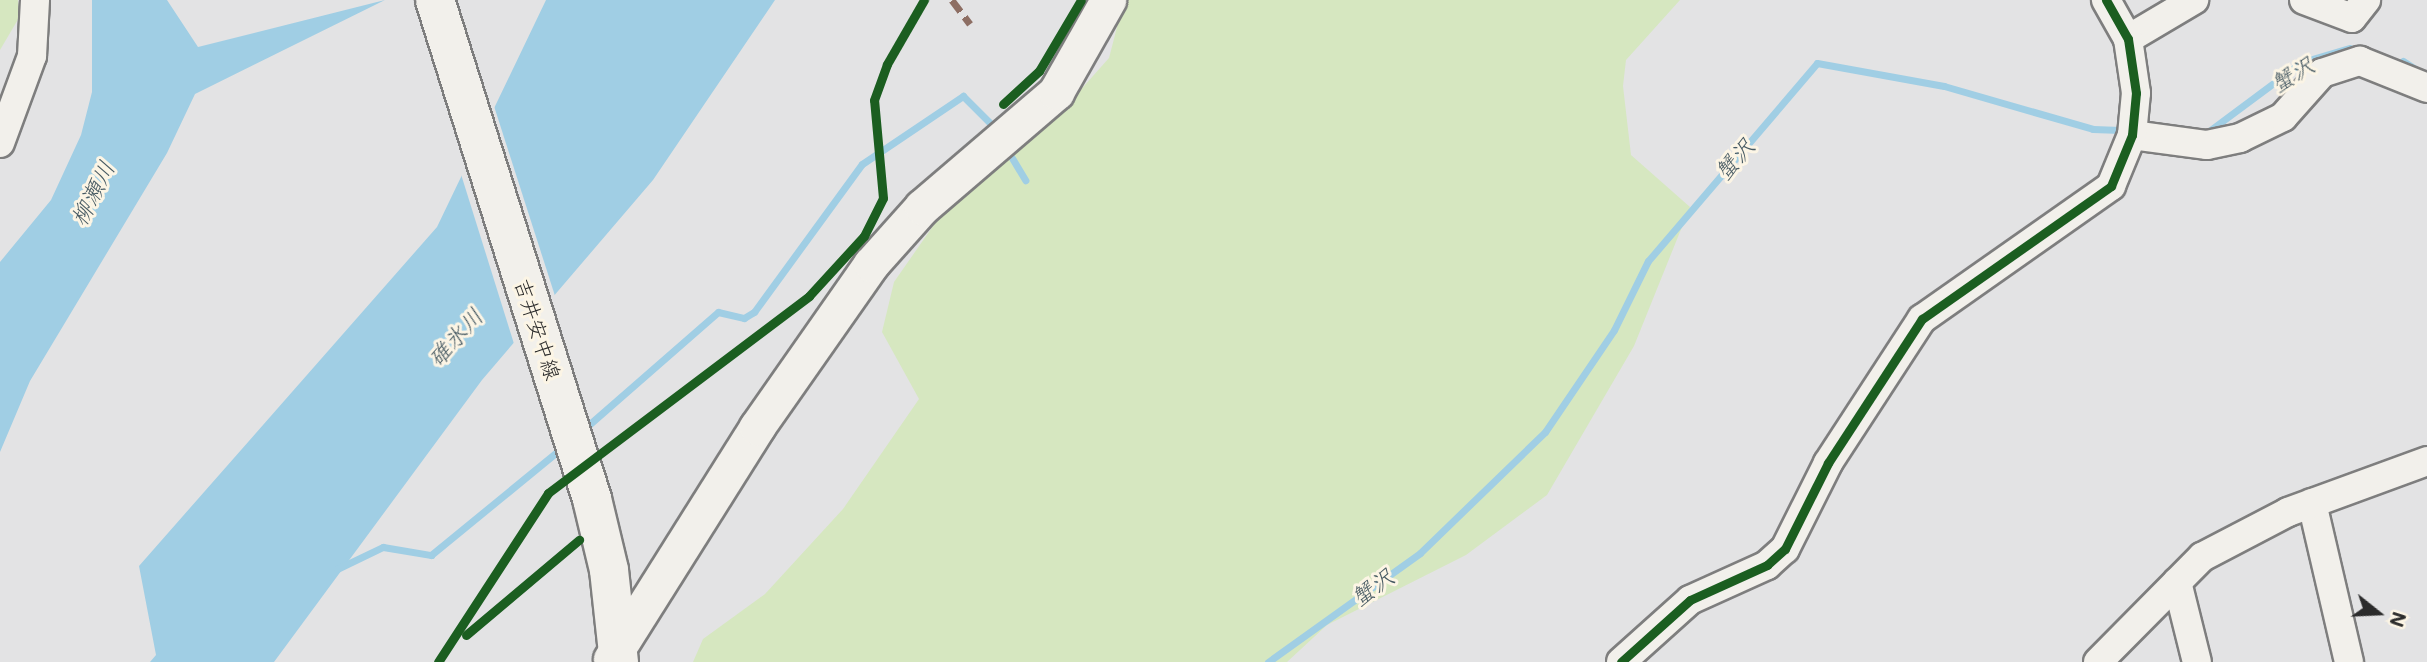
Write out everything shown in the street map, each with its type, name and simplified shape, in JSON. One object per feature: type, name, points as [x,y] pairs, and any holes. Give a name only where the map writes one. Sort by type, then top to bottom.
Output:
[{"type":"main road","name":"吉井安中線","points":[[435,0],[592,499],[616,656]]},
{"type":"street","points":[[0,143],[32,56],[35,0]]},
{"type":"street","points":[[616,656],[798,365],[872,264],[922,207],[1056,92],[1108,0]]},
{"type":"street","points":[[1620,662],[1690,600],[1767,565],[1785,549],[1828,464],[1907,337],[1972,278],[2069,220],[2111,186],[2132,135],[2135,68],[2128,39],[2106,0]]},
{"type":"street","points":[[2128,39],[2194,0]]},
{"type":"street","points":[[2304,0],[2352,18],[2366,0]]},
{"type":"street","points":[[2132,135],[2207,145],[2240,138],[2283,117],[2322,73],[2360,61],[2427,88]]},
{"type":"street","points":[[2098,662],[2177,582],[2239,534],[2312,503],[2427,461]]},
{"type":"street","points":[[2312,503],[2349,662]]},
{"type":"street","points":[[2177,582],[2197,662]]},
{"type":"green space","points":[[0,0],[18,0],[20,16],[0,50]]},
{"type":"green space","points":[[1124,0],[1680,0],[1626,60],[1623,86],[1631,155],[1690,207],[1634,346],[1547,495],[1466,555],[1327,625],[1287,662],[693,662],[703,639],[765,594],[843,509],[919,399],[882,332],[894,282],[947,206],[1060,113],[1109,58]]},
{"type":"water","name":"柳瀬川","points":[[92,0],[167,0],[198,47],[385,0],[195,94],[167,153],[30,381],[0,452],[0,262],[51,200],[81,135],[92,92]]},
{"type":"water","name":"碓氷川","points":[[546,0],[775,0],[653,180],[482,380],[274,662],[150,662],[156,655],[139,566],[437,227]]},
{"type":"pier","points":[[493,103],[556,299],[515,347],[460,171]]},
{"type":"waterway","name":"蟹沢","points":[[2205,134],[2302,62],[2350,48]]},
{"type":"waterway","name":"蟹沢","points":[[2403,61],[2420,72]]},
{"type":"waterway","name":"蟹沢","points":[[1268,662],[1420,553],[1545,432],[1614,330],[1648,261],[1817,63],[1944,86],[2093,129],[2127,130]]},
{"type":"waterway","points":[[584,429],[718,312],[744,318],[754,312],[862,164],[963,96],[991,124]]},
{"type":"waterway","points":[[1012,158],[1025,180]]},
{"type":"waterway","points":[[337,569],[383,547],[431,555],[564,446]]},
{"type":"marked path","points":[[952,0],[970,24]]},
{"type":"cycle path","points":[[438,662],[548,493],[809,296],[864,236],[883,198],[874,100],[887,64],[924,0]]},
{"type":"cycle path","points":[[1003,104],[1039,71],[1081,0]]},
{"type":"cycle path","points":[[1621,662],[1690,600],[1767,565],[1785,549],[1828,463],[1922,319],[2111,186],[2132,135],[2136,93],[2128,39],[2106,0]]},
{"type":"cycle path","points":[[466,635],[579,540]]}]
